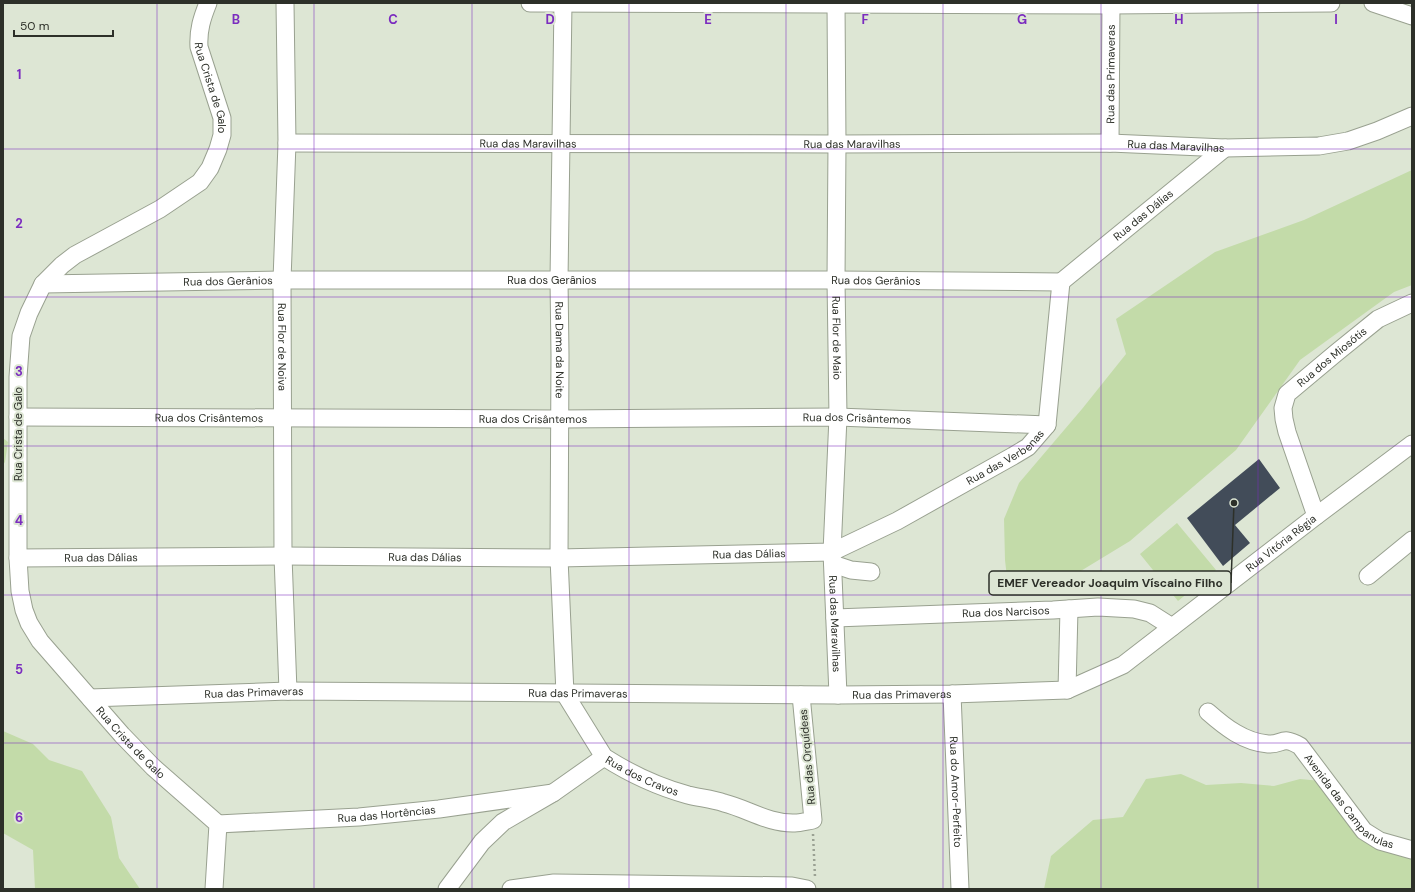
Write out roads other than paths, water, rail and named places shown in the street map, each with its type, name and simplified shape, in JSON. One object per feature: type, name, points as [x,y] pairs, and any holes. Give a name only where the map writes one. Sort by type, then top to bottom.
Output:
[{"type":"street","name":"Rua Crista de Galo","points":[[208,3],[200,23],[198,35],[199,47],[222,118],[222,135],[210,168],[196,186],[160,209],[75,255],[62,265],[43,284],[21,336],[18,378],[18,558],[20,591],[29,623],[40,641],[122,735],[153,767],[218,824]]},
{"type":"street","name":"Rua Flor de Noiva","points":[[286,3],[287,144],[282,280],[282,418],[288,691]]},
{"type":"street","points":[[530,3],[1331,3]]},
{"type":"street","name":"Rua Dama da Noite","points":[[563,3],[559,280],[559,558],[565,694],[604,757]]},
{"type":"street","name":"Rua Flor de Maio","points":[[832,558],[838,417],[836,280],[836,3]]},
{"type":"street","points":[[1373,3],[1412,16]]},
{"type":"street","name":"Rua das Primaveras","points":[[1110,143],[1111,4]]},
{"type":"street","name":"Rua das Maravilhas","points":[[287,144],[1110,143],[1225,148],[1319,146],[1348,141],[1378,131],[1412,116]]},
{"type":"street","name":"Rua das Dálias","points":[[1061,282],[1225,148]]},
{"type":"street","name":"Rua dos Gerânios","points":[[43,284],[282,280],[836,280],[1061,282]]},
{"type":"street","name":"Rua das Verbenas","points":[[832,558],[1028,447],[1047,425],[1061,282]]},
{"type":"street","name":"Rua dos Miosótis","points":[[1316,516],[1284,420],[1283,408],[1287,394],[1378,319],[1412,303]]},
{"type":"street","name":"Rua dos Crisântemos","points":[[18,417],[838,417],[1047,425]]},
{"type":"street","name":"Rua Vitória Régia","points":[[1067,690],[1123,665],[1316,516],[1410,449]]},
{"type":"street","points":[[1368,576],[1412,540]]},
{"type":"street","name":"Rua das Dálias","points":[[18,558],[284,556],[832,558]]},
{"type":"street","name":"Rua das Maravilhas","points":[[832,558],[838,695]]},
{"type":"street","points":[[832,558],[857,571],[871,572]]},
{"type":"street","name":"Rua dos Narcisos","points":[[835,618],[1098,607],[1134,609],[1150,613],[1172,627]]},
{"type":"street","points":[[1067,690],[1069,609]]},
{"type":"street","name":"Rua das Primaveras","points":[[90,698],[288,691],[838,695],[952,694],[1067,690]]},
{"type":"street","name":"Rua do Amor-Perfeito","points":[[952,694],[960,889]]},
{"type":"street","name":"Rua das Orquídeas","points":[[801,695],[813,820]]},
{"type":"street","name":"Avenida das Campanulas","points":[[1208,712],[1232,731],[1245,738],[1270,744],[1283,740],[1289,740],[1300,746],[1364,830],[1380,841],[1412,850]]},
{"type":"street","name":"Rua dos Cravos","points":[[446,889],[482,842],[503,822],[553,793],[604,757],[666,788],[736,806],[770,820],[795,823],[813,820]]},
{"type":"street","name":"Rua das Hortências","points":[[218,824],[359,817],[439,809],[553,793]]},
{"type":"street","points":[[214,889],[218,824]]},
{"type":"street","points":[[511,889],[554,886],[682,887],[811,885]]},
{"type":"place","name":"EMEF Vereador Joaquim Víscaino Filho","points":[[1234,503]]}]
